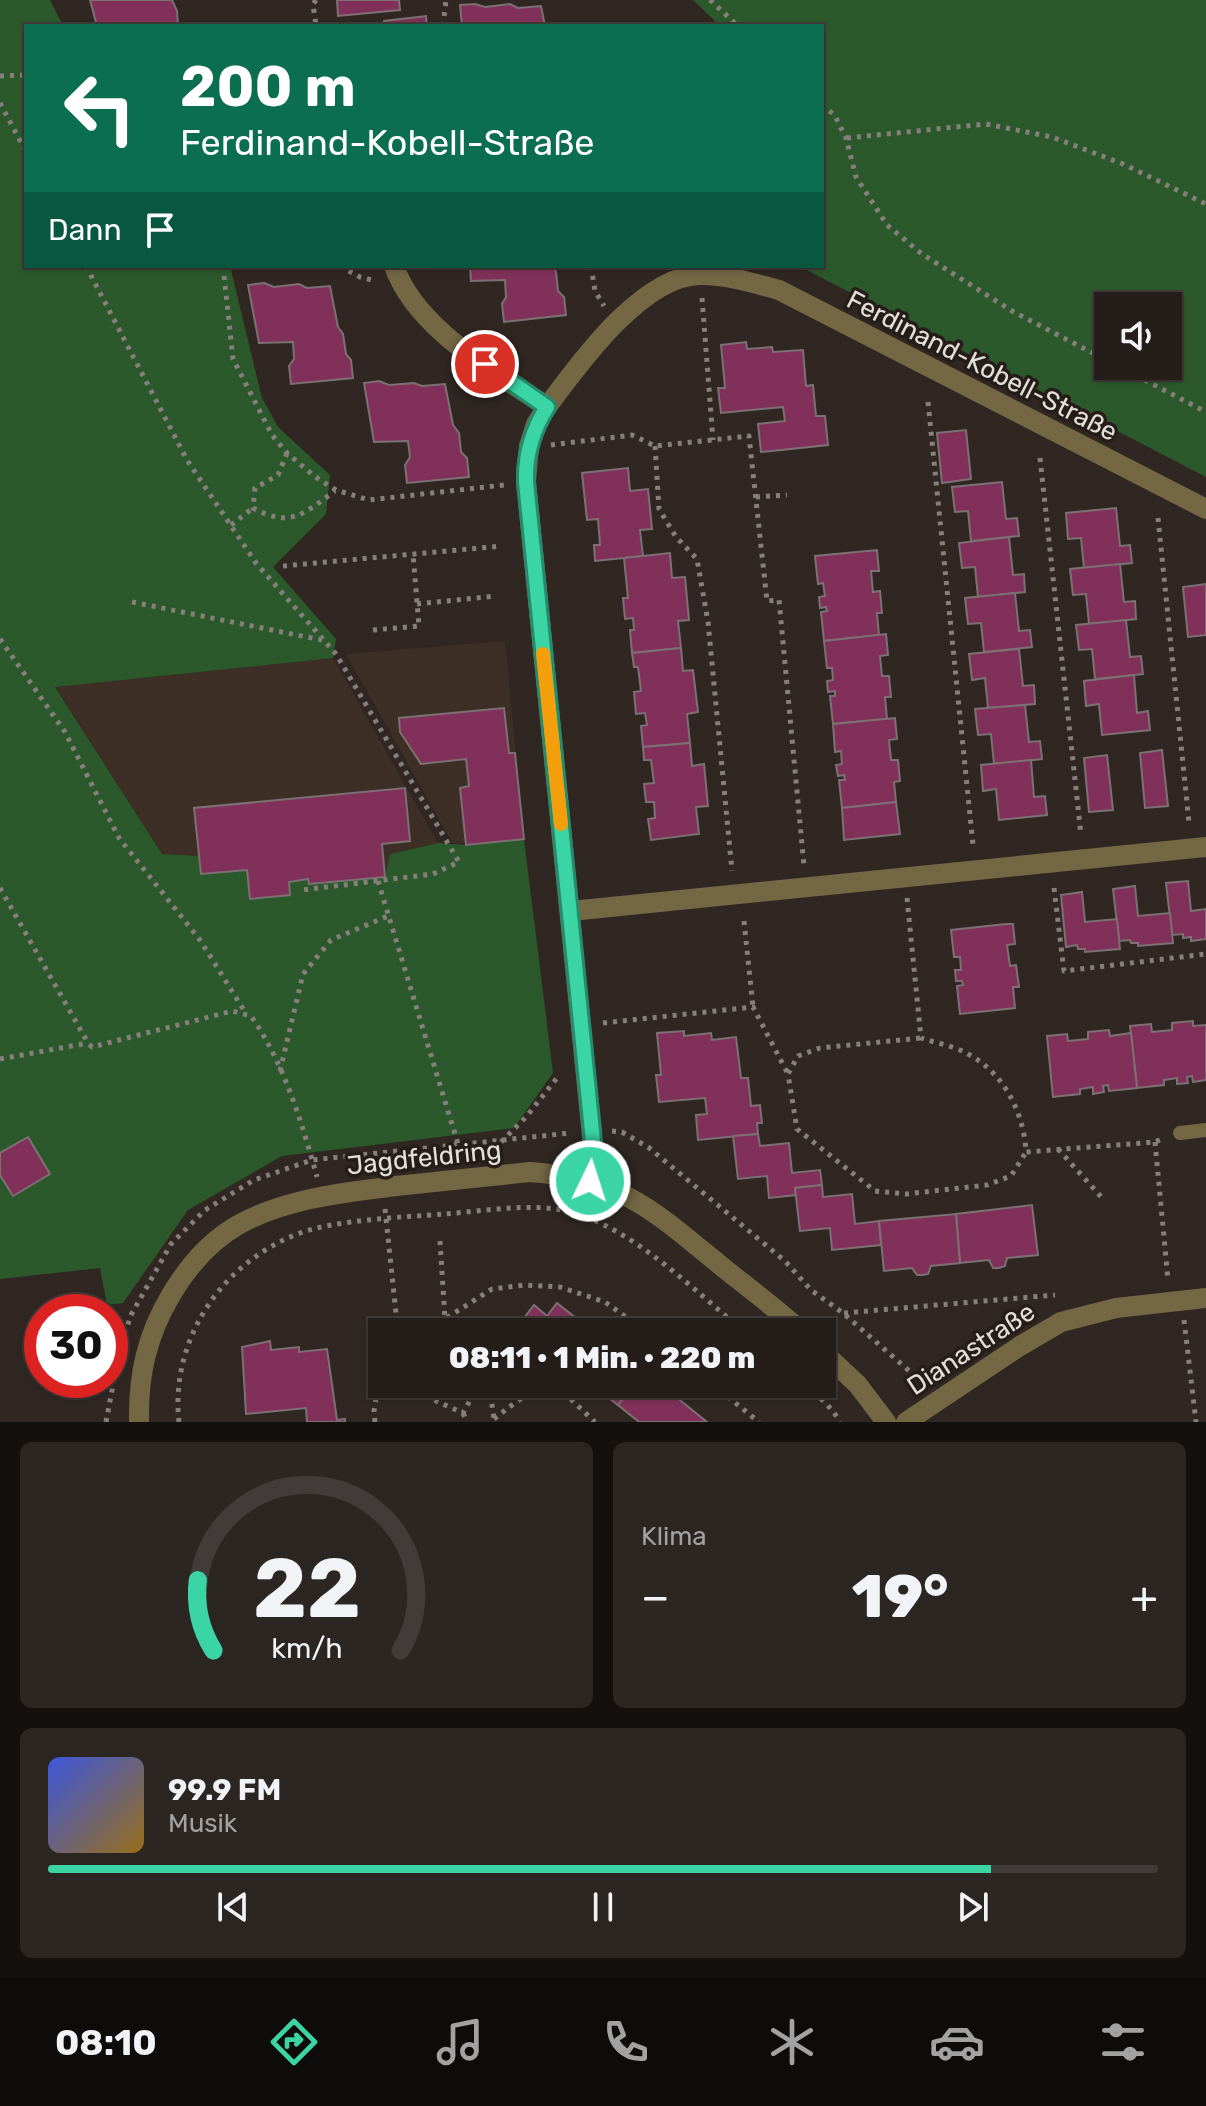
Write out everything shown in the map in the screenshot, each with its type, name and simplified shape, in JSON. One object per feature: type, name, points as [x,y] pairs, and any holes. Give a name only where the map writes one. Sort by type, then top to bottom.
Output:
[{"type":"street","points":[[395,268],[401,286],[424,315],[464,350],[547,407]]},
{"type":"street","name":"Ferdinand-Kobell-Straße","points":[[590,1181],[594,1156],[592,1131],[526,482],[529,446],[536,424],[628,309],[655,290],[700,275],[747,281],[779,290],[1206,509]]},
{"type":"street","points":[[571,911],[1206,847]]},
{"type":"street","name":"Jagdfeldring","points":[[139,1422],[138,1391],[145,1349],[159,1314],[183,1275],[210,1246],[238,1225],[322,1195],[530,1172],[561,1174],[590,1181],[650,1208],[785,1318]]},
{"type":"street","name":"Dianastraße","points":[[906,1422],[1061,1322],[1116,1308],[1206,1298]]},
{"type":"street","points":[[836,1364],[858,1385],[886,1422]]},
{"type":"lane","points":[[1180,1133],[1206,1130]]},
{"type":"path","points":[[316,0],[313,4],[316,24]]},
{"type":"path","points":[[443,24],[446,0]]},
{"type":"path","points":[[710,0],[736,24]]},
{"type":"path","points":[[0,76],[24,75]]},
{"type":"path","points":[[0,103],[24,148]]},
{"type":"path","points":[[824,106],[835,116],[846,138],[856,177],[887,225],[922,254],[1012,311],[1094,354]]},
{"type":"path","points":[[846,138],[986,124],[1052,137],[1123,164],[1206,204]]},
{"type":"path","points":[[87,268],[187,460],[256,563],[336,654],[459,862],[433,874],[302,890]]},
{"type":"path","points":[[223,268],[233,359],[261,418],[287,453],[336,490],[369,500],[505,485]]},
{"type":"path","points":[[344,268],[360,277]]},
{"type":"path","points":[[591,268],[595,291],[615,324]]},
{"type":"path","points":[[700,275],[713,440]]},
{"type":"path","points":[[1145,380],[1206,412]]},
{"type":"path","points":[[928,402],[973,845]]},
{"type":"path","points":[[529,446],[632,435],[655,446],[749,436],[767,601],[779,600],[803,864],[809,887]]},
{"type":"path","points":[[655,446],[659,509],[676,537],[697,559],[708,622],[732,871]]},
{"type":"path","points":[[231,525],[253,508],[255,488],[278,475],[287,453]]},
{"type":"path","points":[[1040,458],[1081,835]]},
{"type":"path","points":[[253,508],[281,520],[294,518],[336,490]]},
{"type":"path","points":[[756,497],[787,495]]},
{"type":"path","points":[[1158,518],[1189,823]]},
{"type":"path","points":[[283,566],[502,546]]},
{"type":"path","points":[[373,630],[419,626],[413,554]]},
{"type":"path","points":[[417,604],[496,596]]},
{"type":"path","points":[[132,602],[323,641]]},
{"type":"path","points":[[0,639],[65,732],[119,838],[200,940],[246,1013],[256,1023],[297,1112],[312,1160]]},
{"type":"path","points":[[903,877],[921,1038]]},
{"type":"path","points":[[378,880],[458,1144]]},
{"type":"path","points":[[0,888],[88,1043]]},
{"type":"path","points":[[1054,888],[1064,971],[1206,954]]},
{"type":"path","points":[[280,1072],[303,974],[331,940],[388,916]]},
{"type":"path","points":[[744,921],[753,1007],[788,1074],[797,1129],[875,1191],[906,1194],[987,1185],[1011,1176],[1026,1152],[1025,1134],[1015,1104],[998,1077],[968,1054],[921,1038],[820,1048],[798,1056],[788,1074]]},
{"type":"path","points":[[582,1025],[753,1007]]},
{"type":"path","points":[[0,1059],[88,1043],[99,1047],[232,1011],[246,1013]]},
{"type":"path","points":[[501,1142],[557,1078]]},
{"type":"path","points":[[106,1422],[120,1348],[131,1315],[171,1244],[205,1210],[254,1180],[312,1160],[592,1131],[622,1132],[648,1147],[785,1261],[811,1290],[843,1313],[923,1383]]},
{"type":"path","points":[[1026,1152],[1155,1142],[1180,1133]]},
{"type":"path","points":[[1155,1142],[1196,1422]]},
{"type":"path","points":[[1057,1148],[1104,1200]]},
{"type":"path","points":[[384,1188],[397,1318]]},
{"type":"path","points":[[179,1422],[176,1395],[181,1361],[192,1331],[217,1289],[255,1257],[301,1232],[386,1220],[497,1210],[537,1208],[571,1212],[612,1229],[644,1250],[728,1318]]},
{"type":"path","points":[[440,1241],[445,1318]]},
{"type":"path","points":[[447,1318],[492,1289],[524,1285],[560,1287],[605,1302],[627,1318]]},
{"type":"path","points":[[843,1313],[1055,1295]]},
{"type":"path","points":[[375,1422],[376,1398]]},
{"type":"path","points":[[429,1398],[463,1413],[467,1422]]},
{"type":"path","points":[[463,1413],[471,1398]]},
{"type":"path","points":[[491,1398],[494,1421]]},
{"type":"path","points":[[494,1421],[521,1398]]},
{"type":"path","points":[[570,1398],[595,1422]]},
{"type":"path","points":[[729,1398],[759,1422]]},
{"type":"path","points":[[820,1398],[840,1422]]},
{"type":"shaded area","points":[[505,641],[524,839],[453,844],[346,654]]},
{"type":"shaded area","points":[[333,658],[438,843],[390,854],[385,877],[309,884],[290,895],[250,899],[201,874],[198,856],[162,854],[55,686]]},
{"type":"green space","points":[[0,0],[50,0],[62,24],[24,24],[24,268],[230,268],[262,398],[278,427],[330,475],[326,514],[273,567],[336,639],[333,658],[55,687],[162,854],[199,856],[201,874],[247,870],[251,899],[289,895],[289,882],[308,879],[309,884],[385,877],[390,854],[438,843],[466,845],[524,839],[553,1073],[514,1128],[282,1156],[188,1210],[128,1296],[105,1294],[100,1268],[0,1279]]},
{"type":"green space","points":[[693,0],[1206,0],[1206,477],[803,268],[824,268],[824,24],[718,24]]},
{"type":"building","points":[[90,0],[172,0],[177,11],[178,24],[96,24]]},
{"type":"building","points":[[337,0],[399,0],[400,10],[338,16]]},
{"type":"building","points":[[460,5],[541,6],[545,24],[462,24]]},
{"type":"building","points":[[426,16],[427,24],[384,24],[384,21]]},
{"type":"building","points":[[470,268],[553,268],[558,291],[564,297],[566,315],[504,322],[502,304],[506,297],[505,280],[471,281]]},
{"type":"building","points":[[264,283],[274,287],[299,284],[307,288],[330,286],[338,327],[343,334],[346,354],[351,360],[353,378],[291,384],[289,366],[294,359],[293,342],[259,343],[248,285]]},
{"type":"building","points":[[746,342],[747,349],[772,347],[773,352],[803,350],[806,386],[813,385],[816,416],[825,416],[828,445],[761,452],[758,424],[785,421],[783,407],[721,413],[718,388],[725,388],[721,345]]},
{"type":"building","points":[[379,381],[389,385],[445,384],[453,425],[459,433],[461,452],[467,458],[469,477],[407,483],[405,465],[410,457],[408,441],[374,442],[364,383]]},
{"type":"building","points":[[966,430],[971,479],[942,483],[937,433]]},
{"type":"building","points":[[628,468],[630,491],[648,489],[652,529],[640,530],[643,556],[595,561],[594,545],[600,545],[598,519],[587,520],[582,473]]},
{"type":"building","points":[[1002,482],[1006,519],[1017,518],[1019,536],[971,541],[968,511],[955,512],[952,487]]},
{"type":"building","points":[[1116,508],[1120,546],[1130,545],[1132,563],[1084,568],[1081,538],[1068,539],[1066,513]]},
{"type":"building","points":[[1009,537],[1013,575],[1024,574],[1025,592],[978,597],[975,567],[962,568],[959,543]]},
{"type":"building","points":[[877,550],[879,571],[871,571],[873,592],[880,591],[882,613],[877,613],[879,635],[824,641],[821,612],[827,611],[826,607],[820,608],[819,597],[825,596],[823,583],[818,584],[815,556]]},
{"type":"building","points":[[670,553],[672,578],[685,577],[689,620],[678,621],[681,648],[632,653],[630,630],[634,630],[633,618],[625,619],[623,598],[628,598],[624,558]]},
{"type":"building","points":[[1120,564],[1124,602],[1135,601],[1136,619],[1089,624],[1086,594],[1073,595],[1070,569]]},
{"type":"building","points":[[1206,584],[1206,635],[1188,637],[1183,587]]},
{"type":"building","points":[[1015,593],[1019,631],[1030,630],[1032,647],[984,652],[981,623],[968,624],[965,598]]},
{"type":"building","points":[[1126,620],[1130,657],[1141,656],[1143,674],[1095,679],[1092,649],[1079,650],[1076,625]]},
{"type":"building","points":[[886,634],[888,655],[880,656],[882,676],[889,676],[891,697],[885,697],[887,719],[833,724],[830,696],[835,696],[835,691],[828,692],[827,681],[833,680],[832,668],[827,668],[824,641]]},
{"type":"building","points":[[681,648],[683,671],[693,670],[698,712],[687,714],[690,743],[643,747],[641,726],[647,725],[645,713],[636,714],[634,692],[641,691],[638,667],[634,667],[632,653]]},
{"type":"building","points":[[1019,649],[1023,686],[1034,685],[1035,704],[988,708],[985,678],[972,680],[969,654]]},
{"type":"building","points":[[1134,675],[1137,713],[1148,711],[1150,730],[1102,735],[1099,704],[1086,706],[1084,681]]},
{"type":"building","points":[[1025,705],[1029,742],[1040,741],[1042,759],[994,764],[991,734],[978,735],[975,709]]},
{"type":"building","points":[[504,708],[509,753],[515,753],[524,839],[466,845],[460,788],[469,786],[466,759],[421,764],[400,732],[399,718]]},
{"type":"building","points":[[895,718],[897,739],[889,740],[891,760],[898,760],[900,781],[894,782],[896,802],[842,808],[839,780],[845,780],[844,775],[838,776],[836,765],[842,764],[841,751],[835,752],[833,724]]},
{"type":"building","points":[[690,743],[692,766],[704,764],[708,806],[696,807],[699,834],[651,840],[648,819],[655,818],[654,802],[646,802],[644,784],[654,783],[651,760],[644,760],[643,747]]},
{"type":"building","points":[[1162,750],[1168,806],[1145,808],[1140,753]]},
{"type":"building","points":[[1107,755],[1113,810],[1089,812],[1084,758]]},
{"type":"building","points":[[1031,760],[1034,797],[1045,796],[1047,815],[999,820],[996,789],[983,791],[981,765]]},
{"type":"building","points":[[405,788],[410,841],[382,844],[385,877],[309,884],[308,879],[289,882],[290,895],[250,899],[247,870],[201,874],[194,808]]},
{"type":"building","points":[[896,802],[900,834],[844,840],[842,808]]},
{"type":"building","points":[[1188,881],[1191,911],[1206,909],[1206,939],[1191,941],[1191,937],[1183,938],[1183,934],[1172,935],[1166,883]]},
{"type":"building","points":[[1135,886],[1138,916],[1170,913],[1173,943],[1138,946],[1130,940],[1119,941],[1113,889]]},
{"type":"building","points":[[1082,892],[1085,922],[1117,919],[1120,949],[1085,952],[1077,945],[1066,947],[1061,895]]},
{"type":"building","points":[[1013,924],[1015,944],[1007,945],[1010,966],[1016,965],[1019,987],[1013,987],[1015,1008],[960,1014],[957,986],[963,985],[962,981],[956,981],[955,970],[961,970],[960,957],[954,957],[951,930]]},
{"type":"building","points":[[1193,1021],[1193,1026],[1206,1025],[1206,1080],[1193,1082],[1192,1076],[1187,1077],[1188,1083],[1177,1084],[1177,1078],[1164,1080],[1164,1085],[1137,1088],[1130,1026],[1151,1024],[1152,1032],[1172,1030],[1172,1023]]},
{"type":"building","points":[[1109,1030],[1110,1036],[1131,1033],[1137,1088],[1109,1091],[1108,1085],[1103,1086],[1104,1092],[1093,1094],[1093,1087],[1080,1089],[1080,1094],[1053,1097],[1047,1036],[1067,1034],[1068,1041],[1088,1039],[1088,1032]]},
{"type":"building","points":[[684,1031],[684,1036],[711,1033],[712,1040],[736,1037],[741,1078],[748,1078],[751,1106],[760,1105],[762,1123],[757,1123],[758,1134],[698,1140],[696,1115],[707,1114],[705,1098],[659,1102],[656,1075],[661,1075],[657,1033]]},
{"type":"building","points":[[758,1134],[760,1146],[789,1143],[792,1173],[820,1170],[822,1185],[795,1188],[796,1195],[769,1198],[767,1176],[738,1179],[733,1136]]},
{"type":"building","points":[[28,1137],[50,1174],[13,1196],[0,1175],[0,1153]]},
{"type":"building","points":[[822,1185],[823,1197],[852,1194],[855,1224],[879,1221],[881,1245],[832,1250],[830,1228],[800,1231],[795,1188]]},
{"type":"building","points":[[1032,1205],[1038,1255],[1007,1258],[1005,1266],[999,1268],[993,1268],[989,1260],[960,1263],[956,1214]]},
{"type":"building","points":[[956,1214],[960,1263],[931,1266],[928,1274],[922,1275],[917,1275],[912,1268],[884,1271],[879,1221]]},
{"type":"building","points":[[557,1303],[576,1318],[524,1318],[534,1305],[547,1316]]},
{"type":"building","points":[[270,1341],[271,1350],[299,1347],[299,1352],[327,1349],[337,1420],[345,1419],[345,1422],[307,1422],[306,1408],[246,1414],[242,1347]]},
{"type":"building","points":[[609,1398],[624,1398],[618,1405]]},
{"type":"building","points":[[624,1398],[677,1398],[707,1422],[639,1422],[618,1405]]},
{"type":"slow traffic","points":[[543,654],[561,824]]},
{"type":"route","points":[[485,364],[547,407],[536,424],[529,446],[526,482],[531,553],[578,978],[594,1156],[590,1181]]}]
